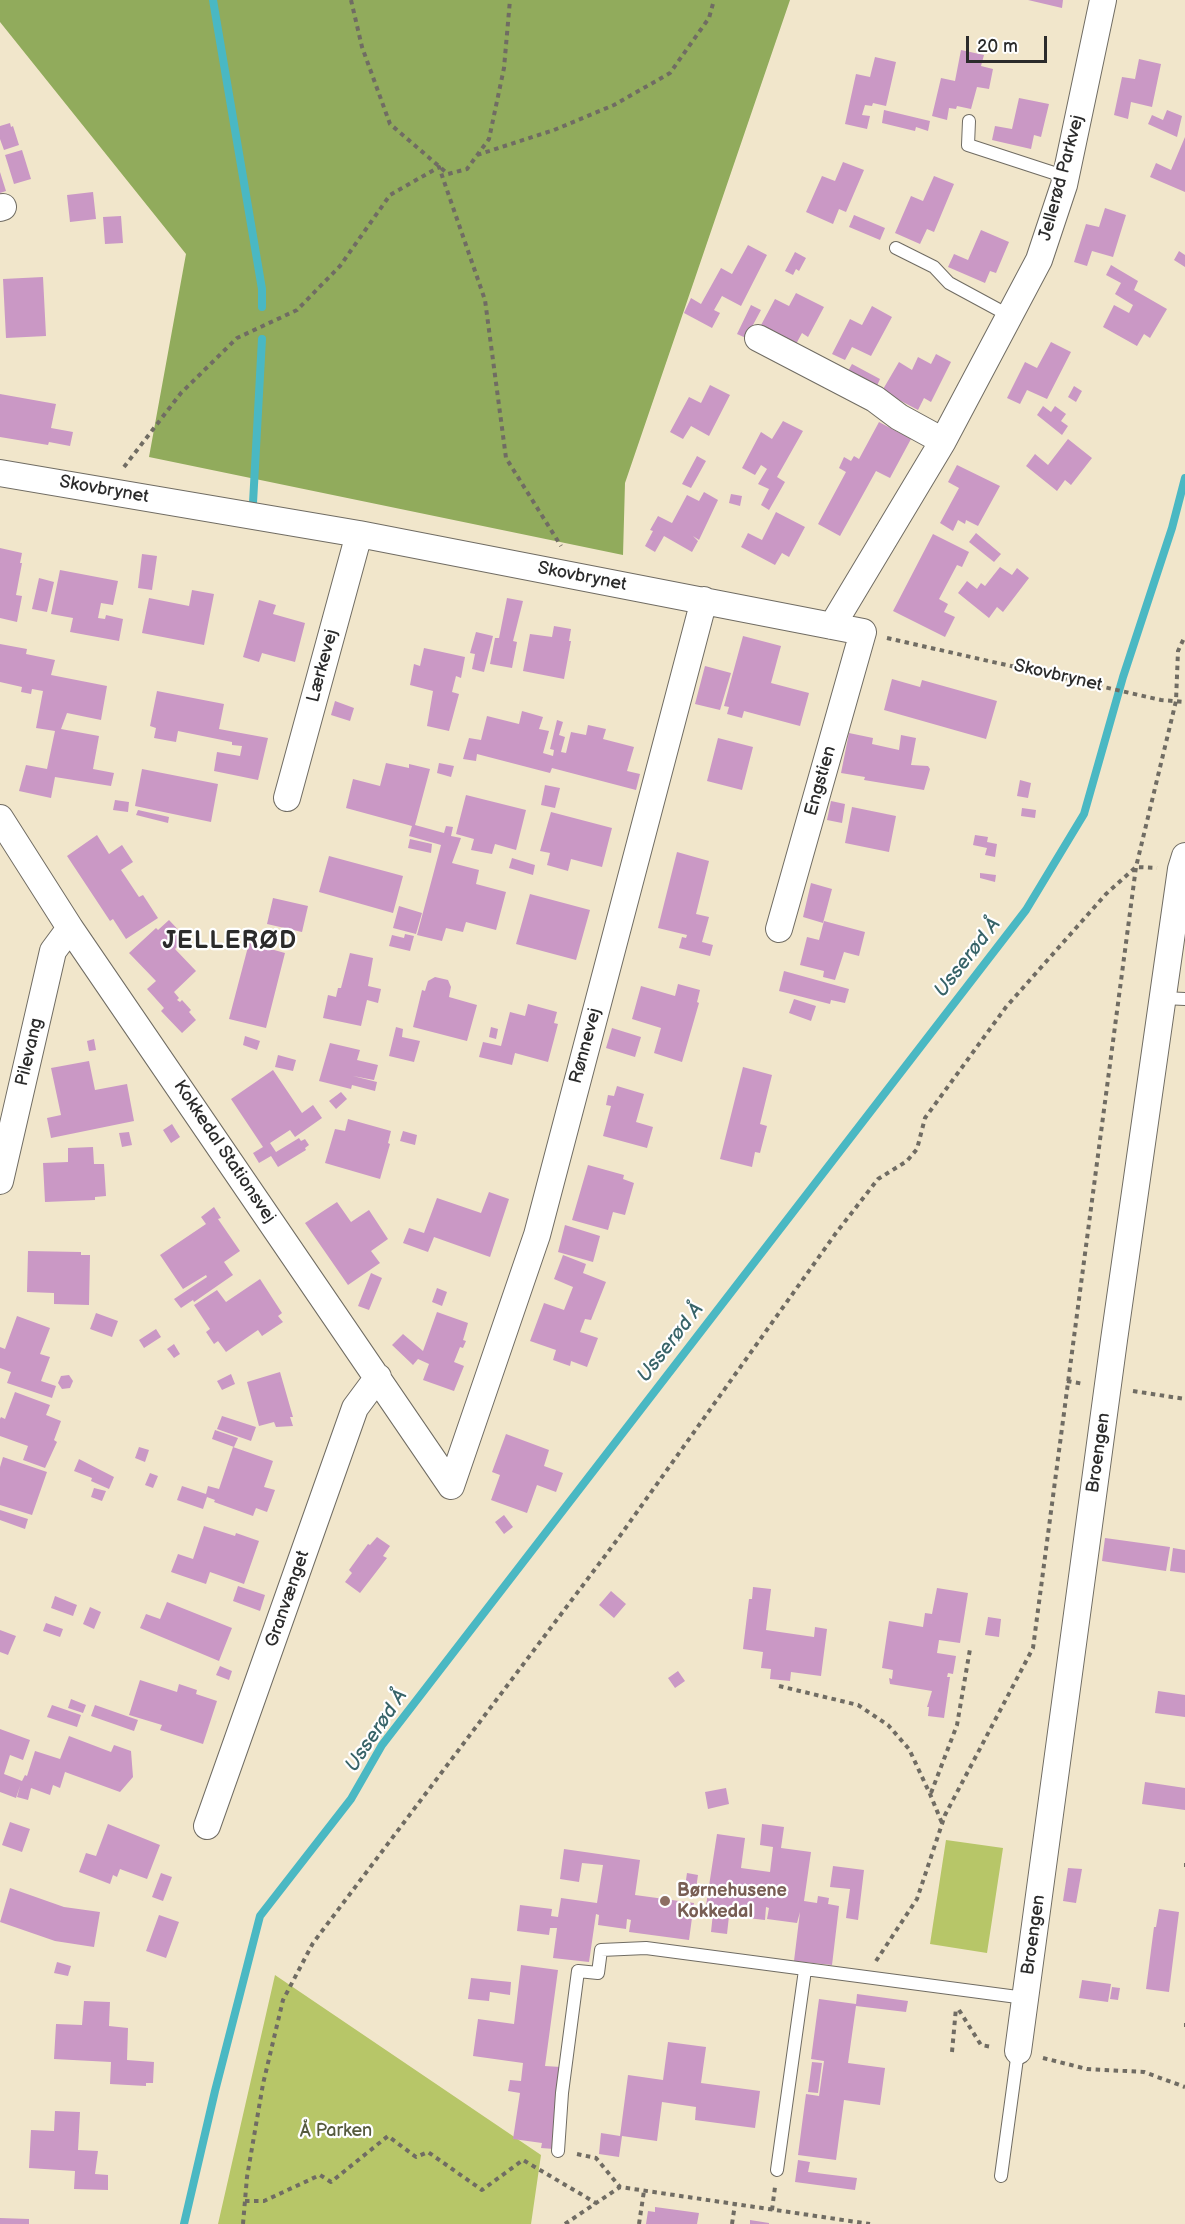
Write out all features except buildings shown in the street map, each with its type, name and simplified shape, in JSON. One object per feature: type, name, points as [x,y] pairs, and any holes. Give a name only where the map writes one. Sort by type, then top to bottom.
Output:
[{"type":"street","name":"Jellerød Parkvej","points":[[832,626],[943,441],[1039,260],[1066,177],[1103,0]]},
{"type":"street","points":[[758,338],[875,399],[899,417],[943,441]]},
{"type":"street","name":"Skovbrynet","points":[[0,473],[359,534],[863,632]]},
{"type":"street","name":"Lærkevej","points":[[287,798],[359,534]]},
{"type":"street","name":"Rønnevej","points":[[451,1486],[537,1235],[704,600]]},
{"type":"street","name":"Engstien","points":[[778,930],[863,632]]},
{"type":"street","name":"Kokkedal Stationsvej","points":[[0,818],[70,928],[451,1486]]},
{"type":"street","name":"Broengen","points":[[1018,2051],[1099,1449],[1174,999],[1183,862]]},
{"type":"street","name":"Pilevang","points":[[0,1181],[53,951],[70,928]]},
{"type":"street","name":"Granvænget","points":[[207,1826],[355,1408],[378,1377]]},
{"type":"lane","points":[[969,122],[968,145],[1066,177]]},
{"type":"lane","points":[[896,248],[934,267],[949,284],[1010,316]]},
{"type":"lane","points":[[558,2151],[562,2092],[578,1971],[598,1973],[601,1950],[646,1948],[1025,1998]]},
{"type":"lane","points":[[777,2170],[805,1970]]},
{"type":"lane","points":[[1001,2176],[1018,2051]]},
{"type":"path","points":[[351,0],[362,47],[390,124],[448,174],[467,168],[489,139],[504,68],[510,0]]},
{"type":"path","points":[[476,156],[554,130],[614,105],[670,73],[709,18],[714,0]]},
{"type":"path","points":[[95,489],[127,465],[182,393],[237,338],[297,310],[340,266],[390,195],[439,166]]},
{"type":"path","points":[[439,166],[485,300],[506,458],[580,576]]},
{"type":"path","name":"Skovbrynet","points":[[863,632],[1161,700],[1185,702]]},
{"type":"path","points":[[865,1976],[917,1899],[942,1824],[1033,1648],[1136,867],[1176,701],[1178,651],[1185,636]]},
{"type":"path","points":[[243,2224],[247,2177],[263,2084],[284,2000],[313,1943],[617,1540],[836,1233],[878,1179],[907,1161],[917,1149],[926,1118],[1006,1007],[1106,894],[1136,867],[1183,862]]},
{"type":"path","points":[[930,1794],[957,1725],[970,1648]]},
{"type":"path","points":[[779,1686],[858,1705],[888,1725],[909,1749],[942,1824]]},
{"type":"path","points":[[952,2052],[957,2006],[981,2045],[1018,2051],[1087,2069],[1144,2072],[1185,2088]]},
{"type":"path","points":[[245,2201],[264,2201],[320,2175],[331,2182],[388,2136],[416,2157],[428,2152],[482,2190],[523,2160],[596,2203]]},
{"type":"path","points":[[558,2151],[596,2158],[620,2187],[870,2224]]},
{"type":"path","points":[[565,2224],[620,2187]]},
{"type":"path","points":[[639,2224],[644,2191]]},
{"type":"path","points":[[732,2224],[735,2204]]},
{"type":"green space","points":[[0,0],[790,0],[625,483],[623,555],[149,457],[186,254],[0,22]]},
{"type":"green space","points":[[946,1840],[1003,1848],[987,1953],[930,1944]]},
{"type":"green space","name":"Å Parken","points":[[275,1975],[541,2155],[531,2224],[218,2224]]},
{"type":"waterway","points":[[213,0],[262,289],[262,307]]},
{"type":"waterway","points":[[253,503],[262,339]]},
{"type":"waterway","name":"Usserød Å","points":[[184,2224],[260,1916],[351,1799],[382,1745],[1026,910],[1084,814],[1123,677],[1172,528],[1185,478]]},
{"type":"place","name":"Børnehusene Kokkedal","points":[[665,1901]]},
{"type":"district","name":"JELLERØD","points":[[230,942]]}]
